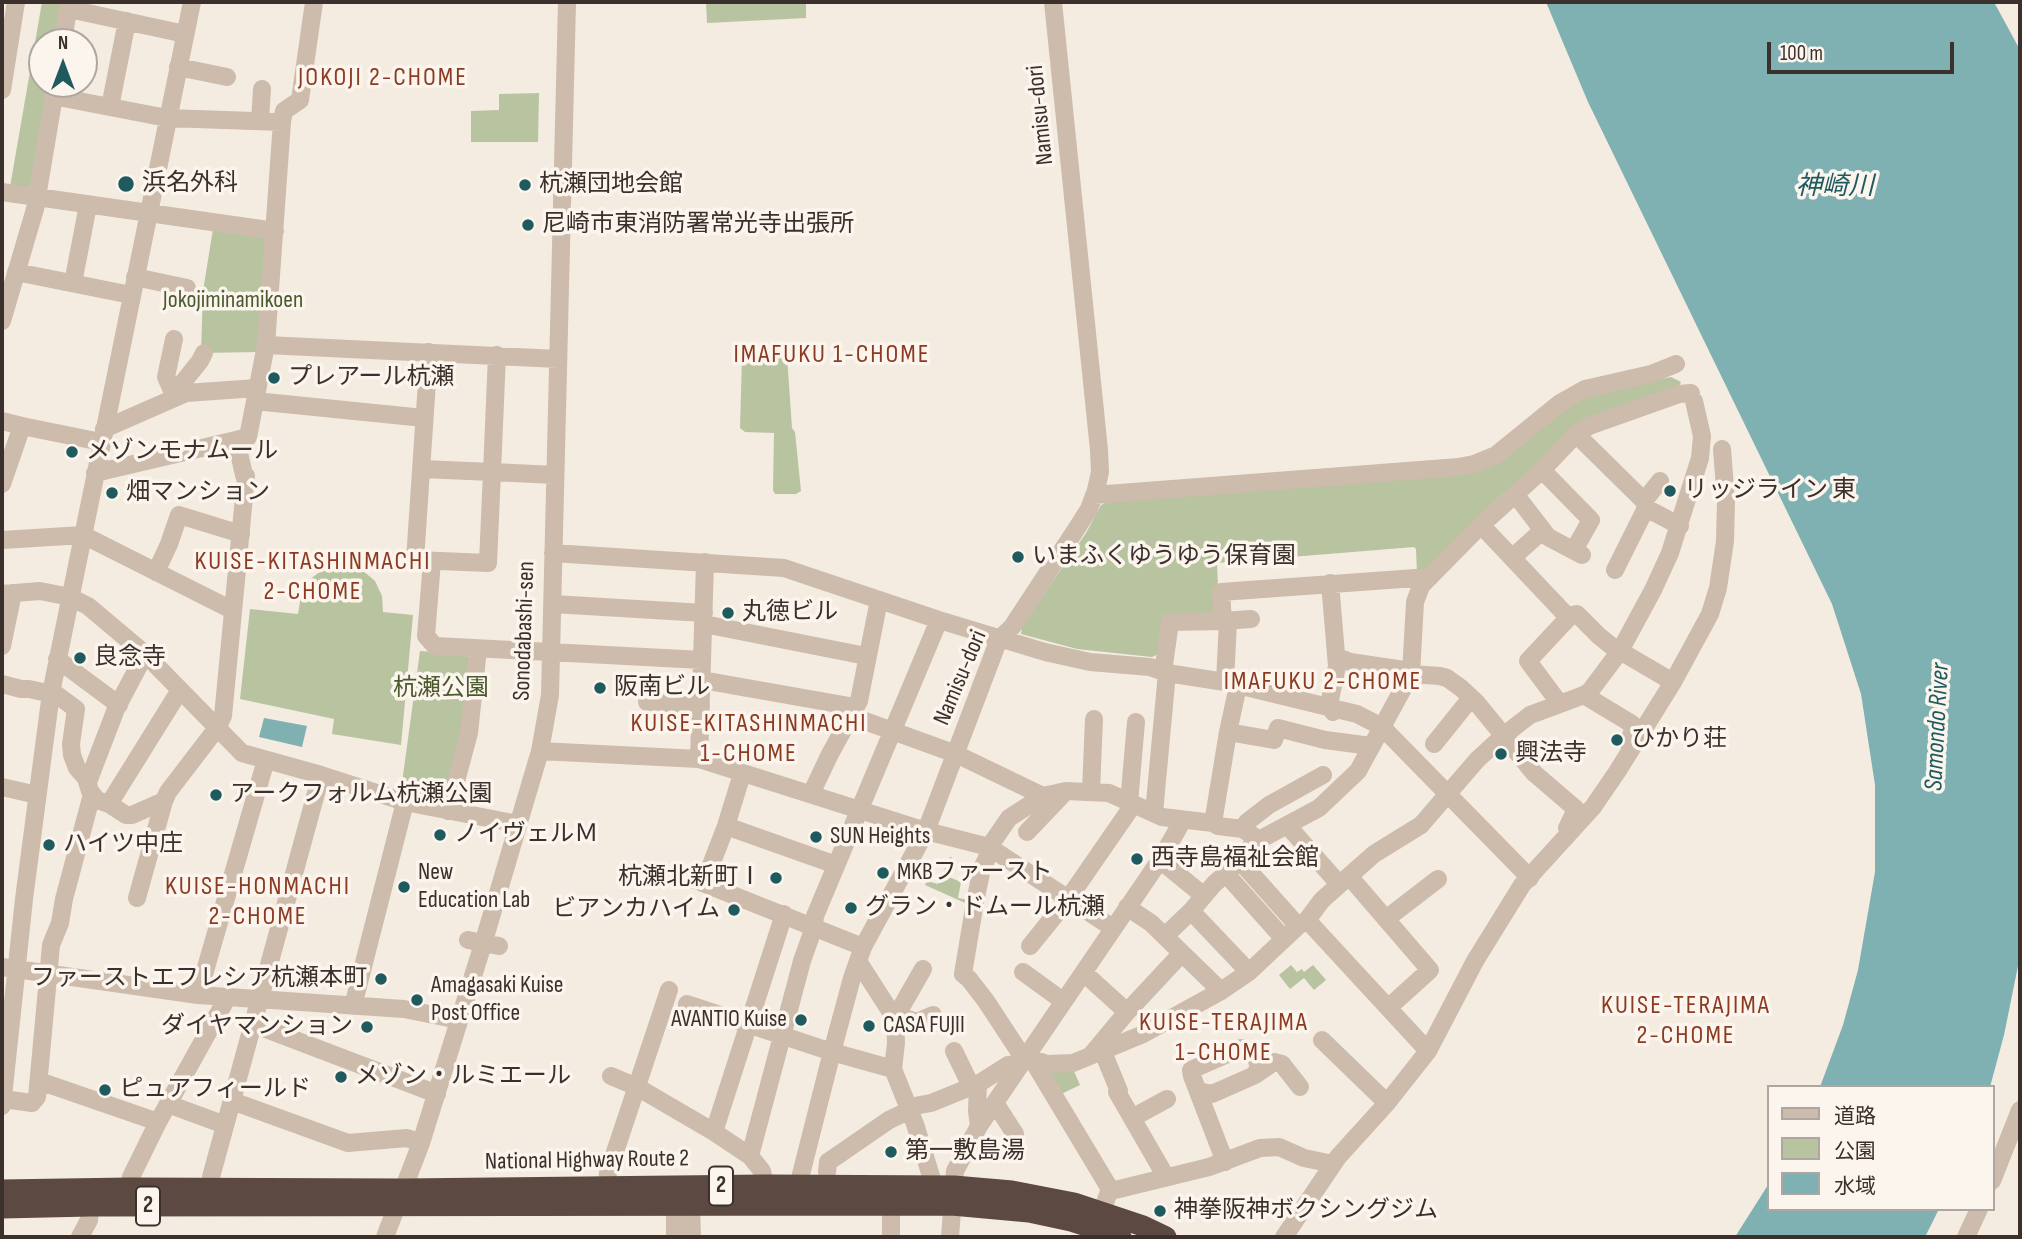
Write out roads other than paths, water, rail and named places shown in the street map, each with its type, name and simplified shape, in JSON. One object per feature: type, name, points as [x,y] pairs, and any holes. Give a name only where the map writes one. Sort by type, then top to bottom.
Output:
[{"type":"highway","name":"National Highway Route 2","points":[[2,1208],[401,1198],[607,1187],[765,1185],[798,1195],[891,1205],[948,1193],[1071,1221],[1121,1237]]},
{"type":"highway","name":"National Highway Route 2","points":[[2,1190],[128,1188],[401,1198],[683,1204],[798,1195],[1012,1191],[1063,1200],[1102,1211],[1166,1237]]},
{"type":"street","points":[[2,90],[16,2]]},
{"type":"street","points":[[2,1106],[9,968],[51,693],[192,2]]},
{"type":"street","points":[[95,473],[248,437],[266,345],[282,122],[284,111],[300,100],[314,2]]},
{"type":"street","name":"Sonodabashi-sen","points":[[385,1237],[421,1143],[484,943],[540,751],[550,695],[567,2]]},
{"type":"street","name":"Namisu-dori","points":[[798,1195],[832,1052],[861,954],[926,831],[999,639],[1012,627],[1089,509],[1100,472],[1053,2]]},
{"type":"street","points":[[65,28],[69,6],[185,34]]},
{"type":"street","points":[[110,107],[127,21]]},
{"type":"street","points":[[178,67],[227,77]]},
{"type":"street","points":[[260,121],[262,89]]},
{"type":"street","points":[[2,321],[37,197],[54,98]]},
{"type":"street","points":[[81,98],[110,107],[167,118],[282,122]]},
{"type":"street","points":[[2,192],[275,231]]},
{"type":"street","points":[[73,283],[89,205]]},
{"type":"street","points":[[16,272],[131,295]]},
{"type":"street","points":[[135,277],[187,288]]},
{"type":"street","points":[[174,340],[166,377],[176,397]]},
{"type":"street","points":[[266,345],[558,359]]},
{"type":"street","points":[[429,352],[415,560],[432,561],[488,563],[498,355]]},
{"type":"street","points":[[176,397],[180,386],[204,353]]},
{"type":"street","points":[[1094,495],[1466,466],[1496,455],[1560,403],[1585,390],[1651,374],[1676,364]]},
{"type":"street","points":[[2,421],[103,436],[186,393],[256,395],[424,418]]},
{"type":"street","points":[[827,1172],[828,1162],[909,1109],[975,1085],[1008,1065],[1026,1060],[1047,1064],[1073,1063],[1141,1035],[1221,992],[1249,972],[1303,923],[1322,900],[1374,854],[1420,825],[1476,760],[1503,736],[1530,715],[1590,691],[1620,651],[1653,590],[1680,526],[1700,458],[1702,436],[1693,397],[1679,394],[1576,433],[1542,470],[1481,525],[1421,586],[1415,602],[1411,672],[1358,771],[1320,808],[1253,843],[1240,861],[1165,936]]},
{"type":"street","points":[[2,484],[22,426]]},
{"type":"street","points":[[1576,433],[1645,504],[1680,526]]},
{"type":"street","points":[[137,898],[168,792],[217,728],[223,716],[246,476],[236,440]]},
{"type":"street","points":[[1284,1237],[1333,1164],[1428,1051],[1475,961],[1522,885],[1560,844],[1584,807],[1632,749],[1673,682],[1710,614],[1718,588],[1725,541],[1726,500],[1722,449]]},
{"type":"street","points":[[422,469],[555,475]]},
{"type":"street","points":[[1515,494],[1548,537],[1578,552],[1591,520],[1542,470]]},
{"type":"street","points":[[1615,570],[1645,504],[1660,481]]},
{"type":"street","points":[[156,572],[179,515],[241,534]]},
{"type":"street","points":[[1481,525],[1567,616],[1570,616]]},
{"type":"street","points":[[1512,558],[1543,530]]},
{"type":"street","points":[[2,540],[83,534],[232,610]]},
{"type":"street","points":[[553,553],[784,568],[999,639],[1090,662],[1150,667],[1165,673],[1232,684],[1357,714],[1382,727],[1531,878]]},
{"type":"street","points":[[432,561],[426,636],[435,646],[702,660]]},
{"type":"street","points":[[699,760],[705,562]]},
{"type":"street","points":[[1213,823],[1228,732],[1232,684],[1226,621],[1220,592],[1430,577]]},
{"type":"street","points":[[1331,583],[1337,657],[1332,709]]},
{"type":"street","points":[[2,646],[7,594],[40,591],[70,597],[89,606],[145,654],[242,753],[405,802],[518,824]]},
{"type":"street","points":[[811,794],[859,701],[878,600]]},
{"type":"street","points":[[553,604],[704,619],[866,656]]},
{"type":"street","points":[[1560,704],[1528,661],[1570,616],[1577,614],[1599,636],[1620,651],[1673,682]]},
{"type":"street","points":[[1154,813],[1170,622],[1251,619]]},
{"type":"street","points":[[750,1156],[815,916],[939,621]]},
{"type":"street","points":[[448,811],[468,733],[478,649]]},
{"type":"street","points":[[88,782],[119,705],[145,654]]},
{"type":"street","points":[[1337,657],[1350,662],[1447,678],[1471,698],[1534,773],[1584,807]]},
{"type":"street","points":[[57,660],[119,705]]},
{"type":"street","points":[[702,680],[853,712],[956,754],[1043,796]]},
{"type":"street","points":[[2,684],[57,695],[76,709],[72,755],[77,768],[88,782],[90,791],[103,802],[126,815],[164,801]]},
{"type":"street","points":[[103,802],[180,690]]},
{"type":"street","points":[[1584,695],[1632,724],[1629,744],[1632,749]]},
{"type":"street","points":[[1434,744],[1471,698]]},
{"type":"street","points":[[647,702],[701,706]]},
{"type":"street","points":[[1091,791],[1094,719]]},
{"type":"street","points":[[1030,946],[1068,899],[1131,804],[1136,722]]},
{"type":"street","points":[[1228,732],[1274,740],[1278,727],[1325,740],[1371,746]]},
{"type":"street","points":[[540,751],[699,760],[989,848],[1112,928]]},
{"type":"street","points":[[198,995],[266,760]]},
{"type":"street","points":[[742,774],[726,826],[701,879],[814,927],[861,954],[887,1008],[896,1017],[917,1022],[933,1015]]},
{"type":"street","points":[[211,1190],[211,1177],[321,775]]},
{"type":"street","points":[[1243,829],[1247,822],[1269,805],[1323,775]]},
{"type":"street","points":[[2,787],[37,794]]},
{"type":"street","points":[[1027,832],[1066,791]]},
{"type":"street","points":[[1259,840],[1243,829],[1162,817],[1109,793],[1066,791],[1043,796],[1009,818],[989,848],[990,852],[982,868],[959,981],[969,979],[986,1001],[1110,1189],[1209,1167],[1260,1148],[1279,1147],[1304,1158],[1333,1164]]},
{"type":"street","points":[[3,1098],[32,1103],[37,1097],[51,945],[60,923],[91,799],[103,802]]},
{"type":"street","points":[[354,1006],[405,802]]},
{"type":"street","points":[[950,1237],[948,1193],[955,1171],[979,1126],[1160,860],[1183,820]]},
{"type":"street","points":[[1287,825],[1386,919],[1430,970],[1388,1008]]},
{"type":"street","points":[[726,826],[836,865]]},
{"type":"street","points":[[1160,860],[1204,896]]},
{"type":"street","points":[[1240,861],[1428,1051]]},
{"type":"street","points":[[1226,874],[1284,939]]},
{"type":"street","points":[[1386,919],[1438,879]]},
{"type":"street","points":[[1127,907],[1151,923],[1221,992]]},
{"type":"street","points":[[1191,911],[1249,972]]},
{"type":"street","points":[[714,1132],[784,915]]},
{"type":"street","points":[[1096,1054],[1127,1012],[1182,953]]},
{"type":"street","points":[[9,968],[198,995],[404,1009],[459,1020]]},
{"type":"street","points":[[923,968],[896,1017],[893,1069],[948,1193]]},
{"type":"street","points":[[1023,972],[1063,1002]]},
{"type":"street","points":[[1084,973],[1127,1012]]},
{"type":"street","points":[[607,1187],[608,1173],[669,990]]},
{"type":"street","points":[[128,1188],[158,1122],[227,998]]},
{"type":"street","points":[[687,1004],[832,1052],[893,1069]]},
{"type":"street","points":[[253,1024],[437,1094]]},
{"type":"street","points":[[1322,1040],[1335,1062],[1387,1103]]},
{"type":"street","points":[[1225,1161],[1191,1070],[1241,1048],[1253,1051],[1259,1066],[1255,1075]]},
{"type":"street","points":[[954,1051],[975,1085],[979,1126]]},
{"type":"street","points":[[1096,1054],[1166,1177]]},
{"type":"street","points":[[1198,1091],[1212,1094],[1255,1075],[1274,1062],[1282,1064],[1300,1087]]},
{"type":"street","points":[[611,1076],[637,1087],[750,1156],[762,1171],[765,1185]]},
{"type":"street","points":[[39,1081],[158,1122]]},
{"type":"street","points":[[1132,1118],[1167,1099]]},
{"type":"street","points":[[232,1101],[348,1143],[407,1138],[421,1143]]},
{"type":"street","points":[[995,1103],[1015,1134]]},
{"type":"street","points":[[168,1104],[225,1125]]},
{"type":"street","points":[[1994,1176],[2020,1110]]},
{"type":"street","points":[[1102,1211],[1110,1189]]},
{"type":"street","points":[[373,1237],[401,1198]]},
{"type":"street","points":[[675,1237],[683,1204]]},
{"type":"street","points":[[683,1204],[692,1237]]},
{"type":"street","points":[[891,1205],[891,1237]]},
{"type":"street","points":[[80,1237],[89,1220],[90,1206]]},
{"type":"street","points":[[1966,1237],[1978,1211]]},
{"type":"water","name":"神崎川","points":[[1546,2],[1994,2],[2020,50],[2020,956],[1991,1085],[1821,1085],[1843,1025],[1858,970],[1875,872],[1875,785],[1861,694],[1832,604],[1588,102]]},
{"type":"water","points":[[264,718],[307,726],[302,747],[259,737]]},
{"type":"water","points":[[1766,1188],[1766,1211],[1938,1211],[1925,1237],[1735,1237]]},
{"type":"place","name":"浜名外科","points":[[126,184]]},
{"type":"place","name":"杭瀬団地会館","points":[[525,185]]},
{"type":"place","name":"尼崎市東消防署常光寺出張所","points":[[528,225]]},
{"type":"place","name":"プレアール杭瀬","points":[[274,378]]},
{"type":"place","name":"メゾンモナムール","points":[[72,452]]},
{"type":"place","name":"リッジライン 東","points":[[1670,491]]},
{"type":"place","name":"畑マンション","points":[[112,493]]},
{"type":"place","name":"いまふくゆうゆう保育園","points":[[1018,557]]},
{"type":"place","name":"丸徳ビル","points":[[728,613]]},
{"type":"place","name":"良念寺","points":[[80,658]]},
{"type":"place","name":"阪南ビル","points":[[600,688]]},
{"type":"place","name":"ひかり荘","points":[[1617,740]]},
{"type":"place","name":"興法寺","points":[[1501,754]]},
{"type":"place","name":"アークフォルム杭瀬公園","points":[[216,795]]},
{"type":"place","name":"ノイヴェルＭ","points":[[440,835]]},
{"type":"place","name":"SUN Heights","points":[[816,837]]},
{"type":"place","name":"ハイツ中庄","points":[[49,845]]},
{"type":"place","name":"西寺島福祉会館","points":[[1137,859]]},
{"type":"place","name":"MKBファースト","points":[[883,873]]},
{"type":"place","name":"杭瀬北新町Ⅰ","points":[[776,878]]},
{"type":"place","name":"New Education Lab","points":[[404,887]]},
{"type":"place","name":"グラン・ドムール杭瀬","points":[[851,908]]},
{"type":"place","name":"ビアンカハイム","points":[[734,910]]},
{"type":"place","name":"ファーストエフレシア杭瀬本町","points":[[381,979]]},
{"type":"place","name":"Amagasaki Kuise Post Office","points":[[417,1000]]},
{"type":"place","name":"AVANTIO Kuise","points":[[801,1020]]},
{"type":"place","name":"CASA FUJII","points":[[869,1026]]},
{"type":"place","name":"ダイヤマンション","points":[[367,1027]]},
{"type":"place","name":"メゾン・ルミエール","points":[[341,1077]]},
{"type":"place","name":"ピュアフィールド","points":[[105,1090]]},
{"type":"place","name":"第一敷島湯","points":[[891,1152]]},
{"type":"place","name":"神拳阪神ボクシングジム","points":[[1160,1211]]},
{"type":"district","name":"JOKOJI 2-CHOME","points":[[383,78]]},
{"type":"district","name":"IMAFUKU 1-CHOME","points":[[832,355]]},
{"type":"district","name":"KUISE-KITASHINMACHI 2-CHOME","points":[[313,577]]},
{"type":"district","name":"IMAFUKU 2-CHOME","points":[[1323,682]]},
{"type":"district","name":"KUISE-KITASHINMACHI 1-CHOME","points":[[749,739]]},
{"type":"district","name":"KUISE-HONMACHI 2-CHOME","points":[[258,902]]},
{"type":"district","name":"KUISE-TERAJIMA 2-CHOME","points":[[1686,1021]]},
{"type":"district","name":"KUISE-TERAJIMA 1-CHOME","points":[[1224,1038]]},
{"type":"park label","name":"Jokojiminamikoen","points":[[233,301]]},
{"type":"park label","name":"杭瀬公園","points":[[441,689]]},
{"type":"water label","name":"Samondo River","points":[[1938,727]]}]
